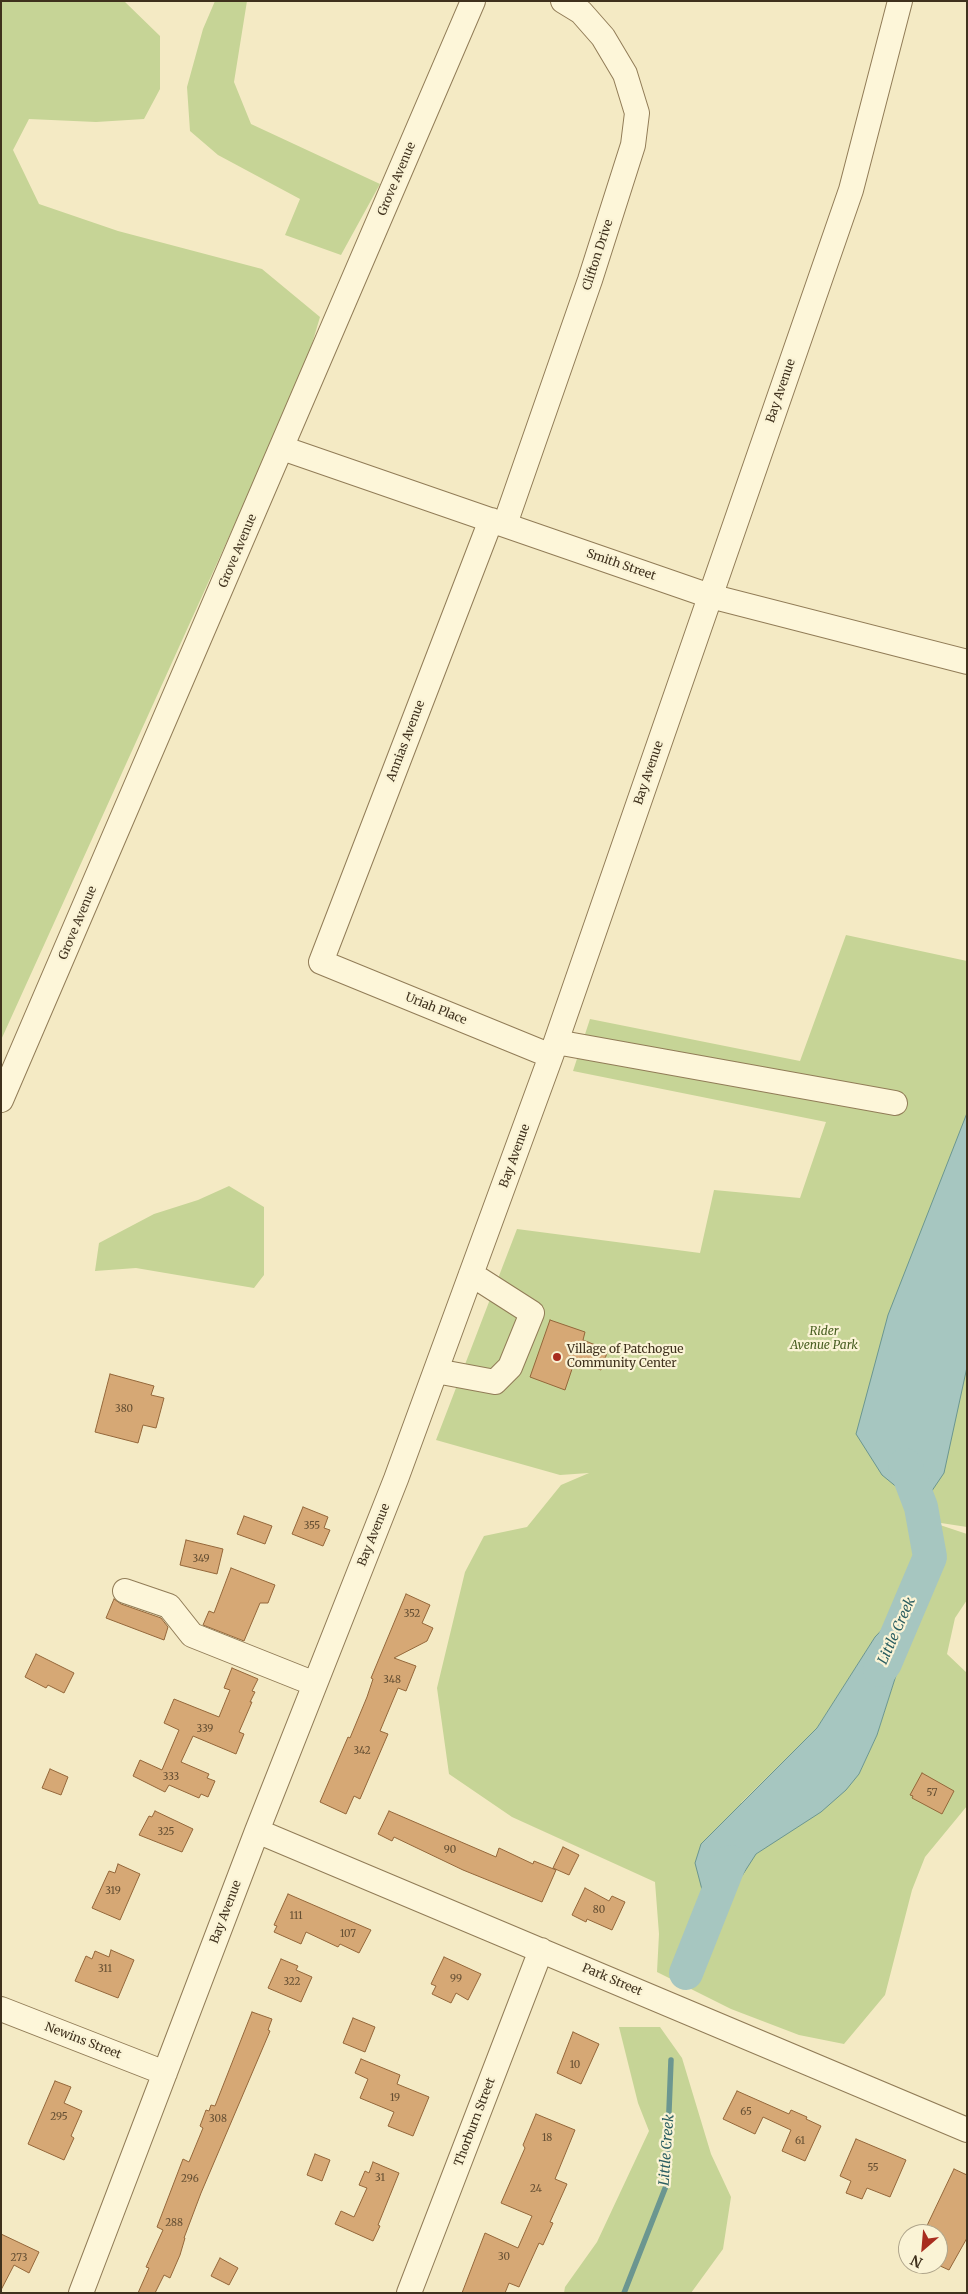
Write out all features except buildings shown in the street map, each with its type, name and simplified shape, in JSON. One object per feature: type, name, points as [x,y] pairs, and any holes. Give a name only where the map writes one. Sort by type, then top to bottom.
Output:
[{"type":"street","name":"Grove Avenue","points":[[1,1100],[473,1]]},
{"type":"street","name":"Clifton Drive","points":[[498,522],[593,271],[633,145],[637,113],[625,74],[603,37],[580,12],[563,1]]},
{"type":"street","name":"Bay Avenue","points":[[81,2293],[257,1832],[396,1479],[554,1049],[851,190],[900,1]]},
{"type":"street","name":"Smith Street","points":[[282,448],[710,596],[967,662]]},
{"type":"street","name":"Annias Avenue","points":[[322,962],[498,522]]},
{"type":"street","name":"Uriah Place","points":[[322,962],[554,1049],[895,1103]]},
{"type":"street","points":[[436,1371],[495,1382],[510,1368],[532,1313],[472,1274]]},
{"type":"street","points":[[126,1591],[168,1606],[192,1635],[315,1684]]},
{"type":"street","name":"Park Street","points":[[257,1832],[967,2130]]},
{"type":"street","name":"Thorburn Street","points":[[409,2293],[542,1950]]},
{"type":"street","name":"Newins Street","points":[[1,2009],[165,2073]]},
{"type":"green space","points":[[1,1],[124,1],[160,36],[160,89],[144,119],[96,122],[29,119],[13,150],[39,204],[118,231],[262,269],[320,317],[304,371],[1,1040]]},
{"type":"green space","points":[[215,1],[247,1],[234,82],[251,124],[380,184],[341,255],[285,235],[300,199],[218,155],[190,131],[187,87],[203,29]]},
{"type":"green space","name":"Rider Avenue Park","points":[[846,935],[967,961],[967,1527],[928,1521],[967,1534],[967,1600],[955,1618],[947,1654],[967,1673],[967,1806],[925,1857],[912,1890],[885,1995],[844,2044],[799,2035],[731,2009],[657,1972],[659,1934],[655,1882],[512,1817],[449,1774],[437,1688],[465,1572],[484,1536],[527,1527],[561,1485],[589,1473],[560,1475],[436,1440],[517,1229],[700,1253],[714,1190],[800,1198],[826,1122],[573,1071],[590,1019],[800,1061]],"holes":[[[895,1616],[907,1641],[877,1735],[859,1774],[787,1832],[756,1854],[741,1803],[817,1728],[875,1637]]]},
{"type":"green space","points":[[229,1186],[264,1207],[264,1275],[254,1288],[136,1268],[95,1271],[99,1243],[154,1214],[198,1200]]},
{"type":"green space","points":[[619,2027],[660,2027],[682,2058],[711,2154],[731,2197],[723,2249],[691,2293],[564,2293],[565,2287],[597,2242],[649,2131],[638,2103]]},
{"type":"water","points":[[967,1113],[967,1367],[944,1473],[921,1507],[882,1475],[856,1434],[888,1315]]},
{"type":"water","points":[[895,1616],[907,1641],[877,1735],[859,1774],[846,1790],[821,1812],[756,1854],[722,1907],[705,1901],[695,1863],[701,1844],[817,1728],[875,1637]]},
{"type":"waterway","name":"Little Creek","points":[[880,1670],[885,1663],[930,1557],[921,1507],[905,1465]]},
{"type":"waterway","name":"Little Creek","points":[[686,1973],[730,1862]]},
{"type":"waterway","name":"Little Creek","points":[[624,2293],[666,2186],[671,2060]]},
{"type":"place","name":"Village of Patchogue Community Center","points":[[557,1357]]}]
